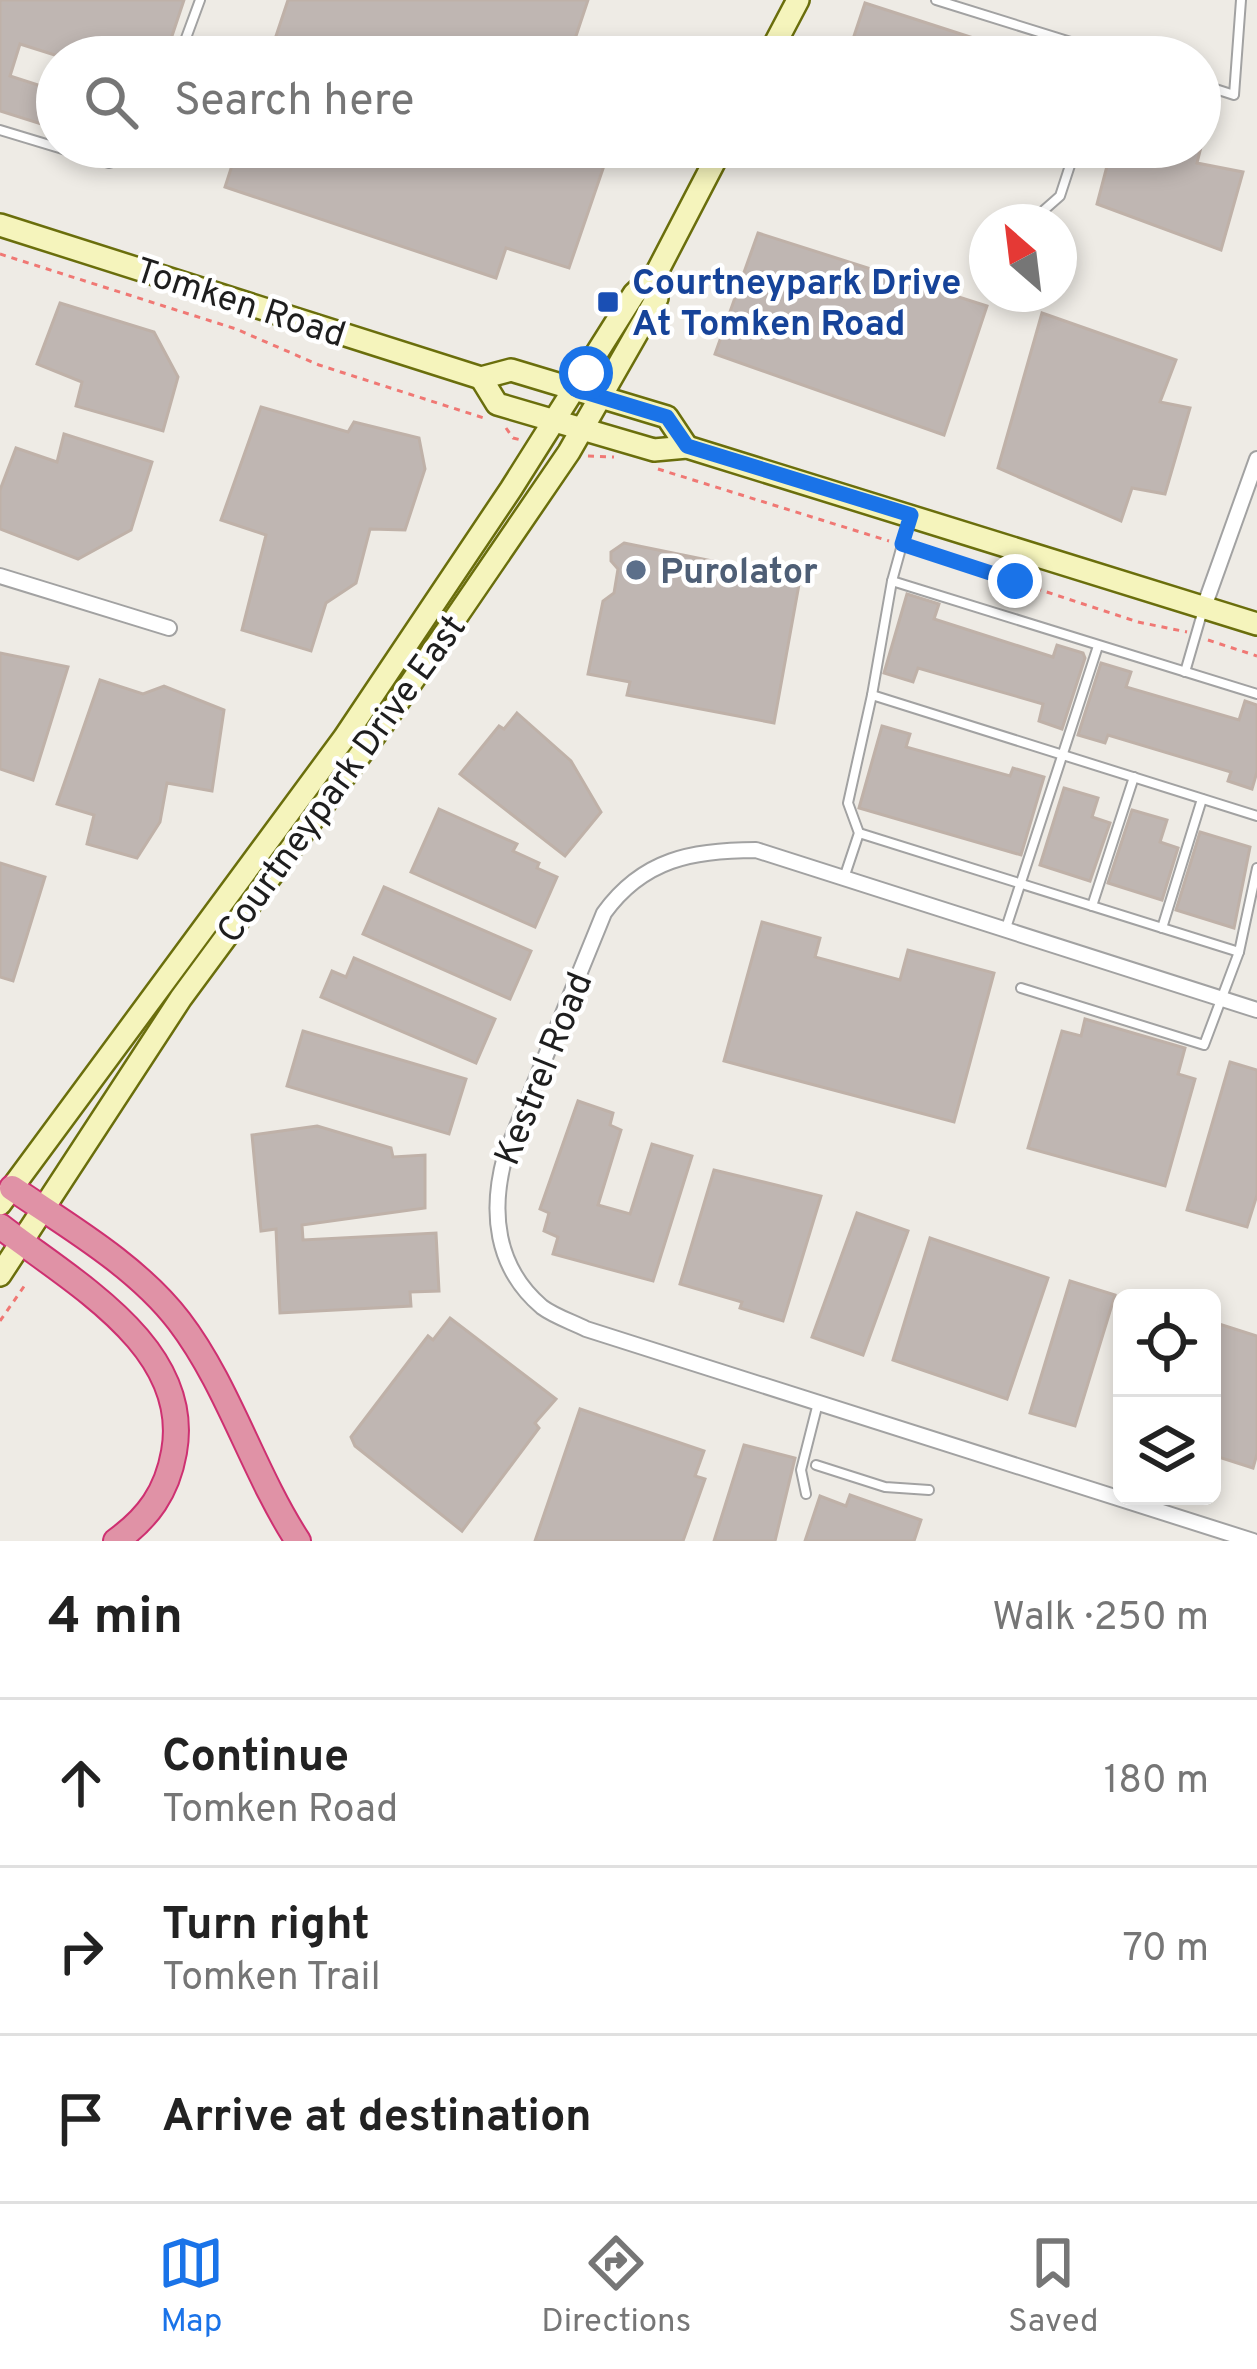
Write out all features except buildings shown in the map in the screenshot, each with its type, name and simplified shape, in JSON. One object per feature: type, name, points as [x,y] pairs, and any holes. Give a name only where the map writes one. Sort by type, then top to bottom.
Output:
[{"type":"highway","points":[[4,1190],[44,1209],[128,1271],[177,1318],[298,1541]]},
{"type":"highway","points":[[10,1234],[136,1333],[169,1382],[178,1428],[170,1476],[145,1520],[116,1541]]},
{"type":"main road","points":[[779,36],[798,0]]},
{"type":"main road","name":"Courtneypark Drive East","points":[[4,1190],[344,738],[634,294],[657,272],[711,168]]},
{"type":"main road","name":"Tomken Road","points":[[0,225],[481,378],[511,370],[667,417],[687,446]]},
{"type":"main road","name":"Courtneypark Drive East","points":[[0,1275],[10,1234],[44,1209],[181,998],[383,724],[581,429],[657,298],[657,272]]},
{"type":"main road","name":"Tomken Road","points":[[481,378],[497,404],[654,450],[687,446],[1257,624]]},
{"type":"street","points":[[1204,607],[1257,459]]},
{"type":"street","points":[[0,576],[169,628]]},
{"type":"street","name":"Kestrel Road","points":[[1253,1541],[586,1329],[544,1309],[520,1282],[495,1222],[495,1190],[604,913],[622,887],[680,857],[757,850],[1257,1010]]},
{"type":"lane","points":[[186,36],[200,0]]},
{"type":"lane","points":[[936,0],[1052,36]]},
{"type":"lane","points":[[1221,91],[1234,95],[1241,0]]},
{"type":"lane","points":[[0,130],[36,141]]},
{"type":"lane","points":[[1051,204],[1060,196],[1069,168]]},
{"type":"lane","points":[[844,878],[859,833],[848,803],[892,581],[911,515]]},
{"type":"lane","points":[[892,581],[1257,694]]},
{"type":"lane","points":[[1185,672],[1204,607]]},
{"type":"lane","points":[[1005,929],[1098,645]]},
{"type":"lane","points":[[872,695],[1257,816]]},
{"type":"lane","points":[[1092,906],[1134,777]]},
{"type":"lane","points":[[1162,928],[1202,799]]},
{"type":"lane","points":[[859,833],[1239,952]]},
{"type":"lane","points":[[1021,988],[1204,1046],[1239,952],[1257,868]]},
{"type":"lane","points":[[806,1494],[801,1470],[818,1403]]},
{"type":"lane","points":[[816,1465],[885,1486],[929,1490]]},
{"type":"path","points":[[0,254],[222,324],[319,365],[488,420]]},
{"type":"path","points":[[504,424],[513,438]]},
{"type":"path","points":[[597,459],[620,457]]},
{"type":"path","points":[[654,468],[1170,629]]},
{"type":"path","points":[[1221,644],[1257,656]]},
{"type":"path","points":[[0,1321],[25,1285]]},
{"type":"place","name":"Courtneypark Drive At Tomken Road","points":[[608,302]]},
{"type":"place","name":"Purolator","points":[[636,570]]},
{"type":"route","points":[[586,373],[575,389],[667,417],[687,446],[911,515],[902,544],[1015,581]]}]
